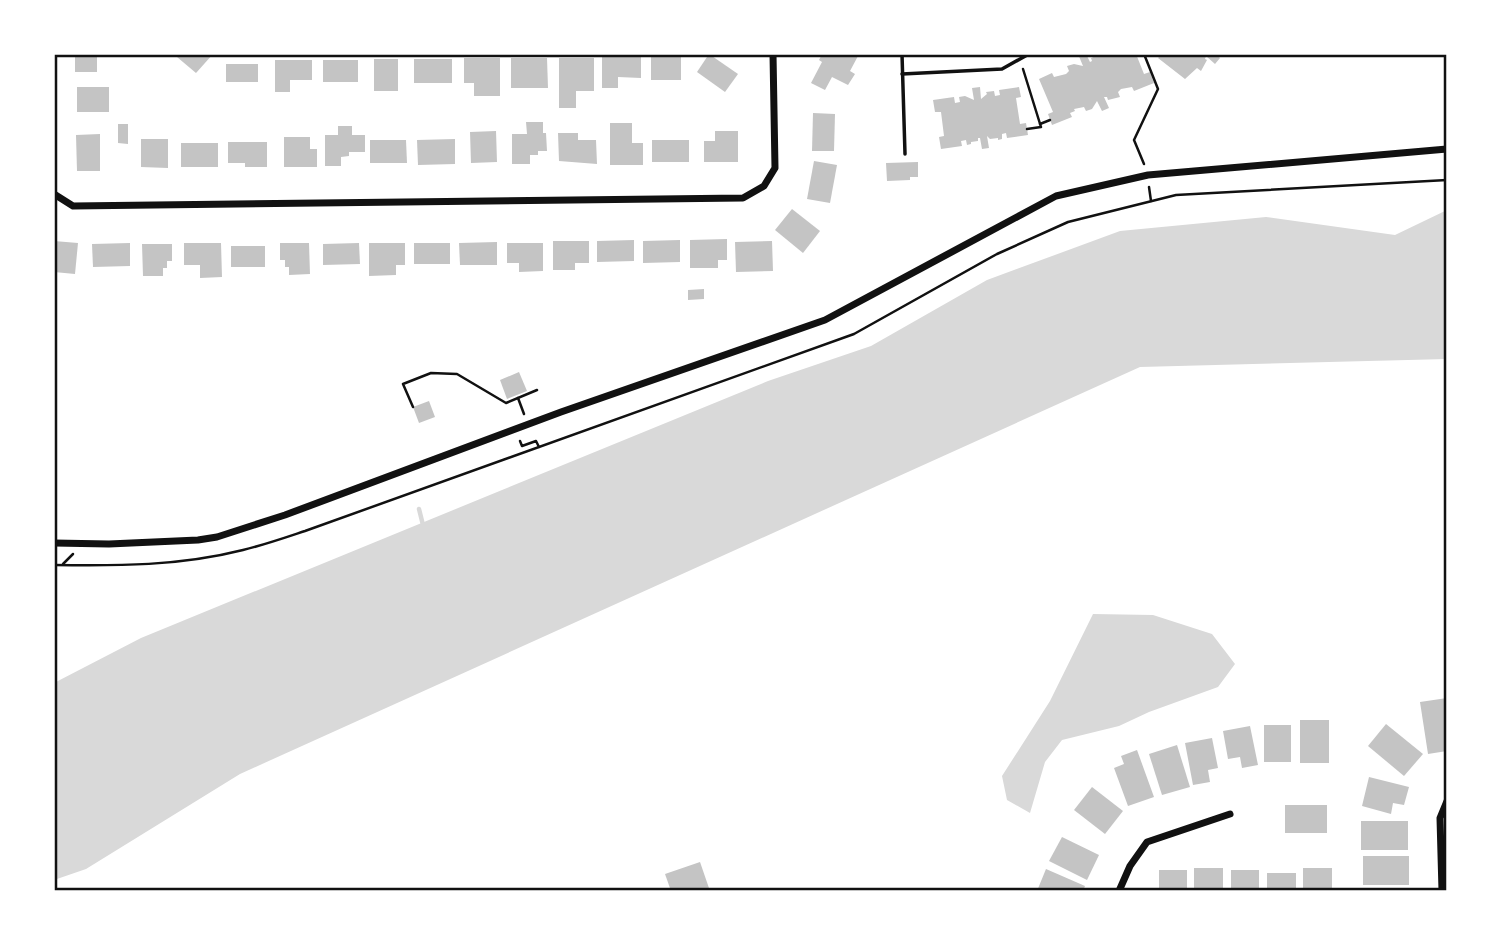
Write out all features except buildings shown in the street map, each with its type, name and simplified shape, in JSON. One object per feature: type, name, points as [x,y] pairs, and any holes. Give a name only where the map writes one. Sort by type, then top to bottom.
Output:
[{"type":"street","points":[[54,194],[73,206],[743,198],[764,186],[775,168],[773,54]]},
{"type":"street","points":[[54,543],[198,540],[217,537],[285,515],[561,412],[825,320],[1056,196],[1148,174],[1447,149]]},
{"type":"street","points":[[1442,891],[1440,818],[1447,801]]},
{"type":"street","points":[[1119,891],[1130,866],[1147,842],[1230,814]]},
{"type":"lane","points":[[902,54],[905,154]]},
{"type":"lane","points":[[902,74],[1002,69],[1029,54]]},
{"type":"path","points":[[1144,54],[1158,89],[1133,140],[1148,174],[1151,201]]},
{"type":"path","points":[[1022,65],[1040,124]]},
{"type":"path","points":[[1027,129],[1041,127],[1040,124],[1050,120]]},
{"type":"path","points":[[54,565],[149,565],[206,558],[243,550],[317,527],[854,334],[998,254],[1068,222],[1176,195],[1447,180]]},
{"type":"path","points":[[413,407],[403,384],[431,373],[457,374],[506,403],[537,390]]},
{"type":"path","points":[[518,398],[525,417]]},
{"type":"path","points":[[533,433],[538,447]]},
{"type":"path","points":[[526,436],[519,439],[522,446],[536,441]]},
{"type":"shaded area","points":[[1447,210],[1447,359],[1140,367],[240,774],[86,869],[54,880],[54,683],[141,638],[768,381],[871,346],[987,280],[1120,231],[1266,217],[1395,235]]},
{"type":"shaded area","points":[[1093,614],[1153,615],[1212,634],[1235,664],[1218,687],[1119,726],[1062,740],[1045,762],[1030,813],[1007,800],[1002,776],[1050,701]]},
{"type":"waterway","points":[[419,509],[423,525]]}]
